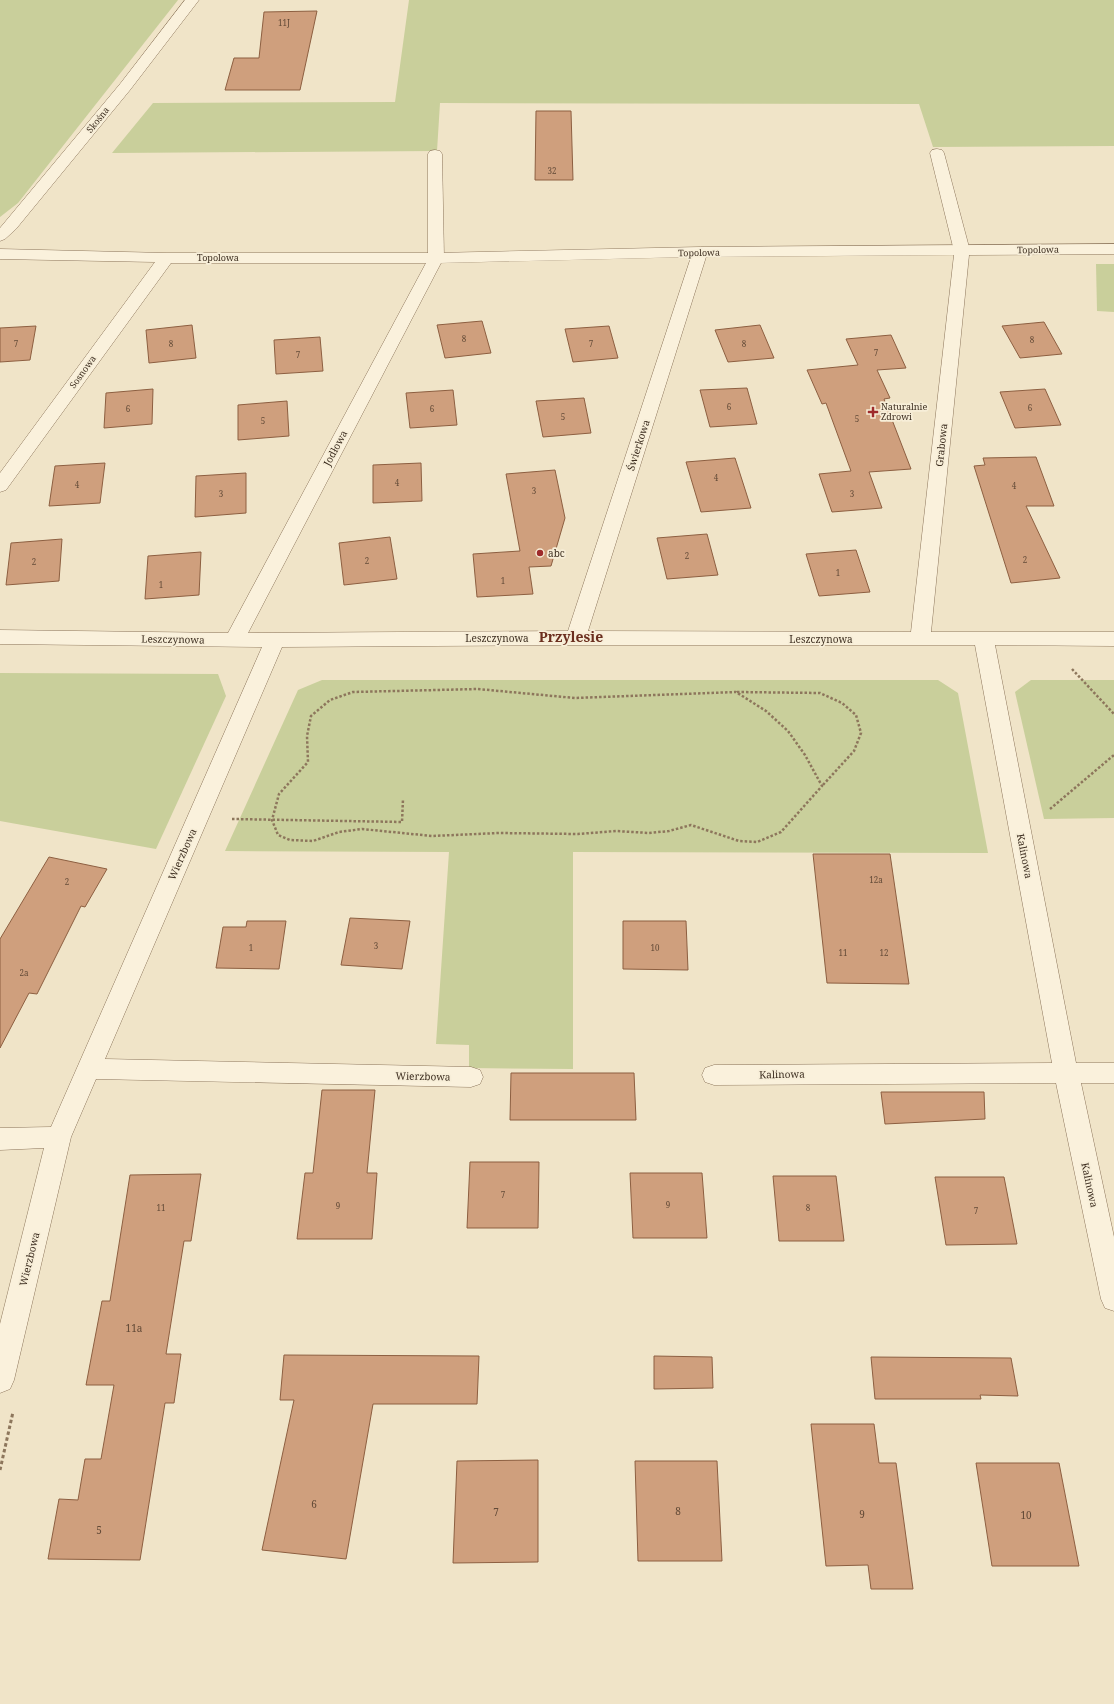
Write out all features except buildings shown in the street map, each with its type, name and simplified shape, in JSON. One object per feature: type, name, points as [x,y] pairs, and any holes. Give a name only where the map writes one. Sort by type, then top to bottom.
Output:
[{"type":"street","name":"Skośna","points":[[0,236],[11,226],[115,99],[192,0]]},
{"type":"street","points":[[937,153],[962,251]]},
{"type":"street","points":[[435,154],[436,258]]},
{"type":"street","name":"Topolowa","points":[[0,254],[166,258],[436,258],[700,252],[1114,249]]},
{"type":"street","name":"Grabowa","points":[[920,640],[962,251]]},
{"type":"street","name":"Świerkowa","points":[[576,638],[700,252]]},
{"type":"street","name":"Sosnowa","points":[[0,486],[166,258]]},
{"type":"street","name":"Jodłowa","points":[[235,639],[436,258]]},
{"type":"street","name":"Leszczynowa","points":[[0,637],[275,640],[576,638],[920,640],[1114,639]]},
{"type":"street","name":"Kalinowa","points":[[984,639],[1066,1072],[1114,1299]]},
{"type":"street","name":"Wierzbowa","points":[[0,1380],[59,1137],[275,640]]},
{"type":"street","name":"Wierzbowa","points":[[88,1069],[471,1077]]},
{"type":"street","name":"Kalinowa","points":[[714,1075],[1066,1072],[1114,1073]]},
{"type":"street","points":[[0,1139],[59,1137]]},
{"type":"path","points":[[1070,667],[1114,713]]},
{"type":"path","points":[[478,689],[575,698],[736,692],[820,693],[842,703],[856,715],[861,733],[854,751],[838,771],[822,786],[781,832],[757,842],[739,841],[691,825],[669,831],[649,832],[616,831],[578,834],[499,833],[432,836],[362,829],[339,832],[313,841],[290,840],[278,835],[272,820],[279,794],[308,762],[306,736],[311,716],[330,700],[353,692],[478,689]]},
{"type":"path","points":[[736,692],[758,704],[784,724],[807,755],[822,786]]},
{"type":"path","points":[[1045,813],[1113,757]]},
{"type":"path","points":[[225,819],[402,822],[403,799]]},
{"type":"green space","points":[[0,0],[178,0],[18,203],[0,217]]},
{"type":"green space","points":[[409,0],[1114,0],[1114,146],[933,147],[919,104],[440,103],[437,151],[112,153],[153,103],[395,102]]},
{"type":"green space","points":[[1096,264],[1114,264],[1114,312],[1097,311]]},
{"type":"green space","points":[[0,673],[218,674],[226,696],[156,849],[0,821]]},
{"type":"green space","points":[[322,680],[938,680],[958,693],[988,853],[573,852],[573,1069],[469,1068],[469,1045],[436,1044],[449,852],[225,851],[298,690]]},
{"type":"green space","points":[[1031,680],[1114,680],[1114,818],[1044,819],[1015,692]]},
{"type":"place","name":"Naturalnie Zdrowi","points":[[873,412]]},
{"type":"place","name":"abc","points":[[540,553]]},
{"type":"district","name":"Przylesie","points":[[571,637]]}]
